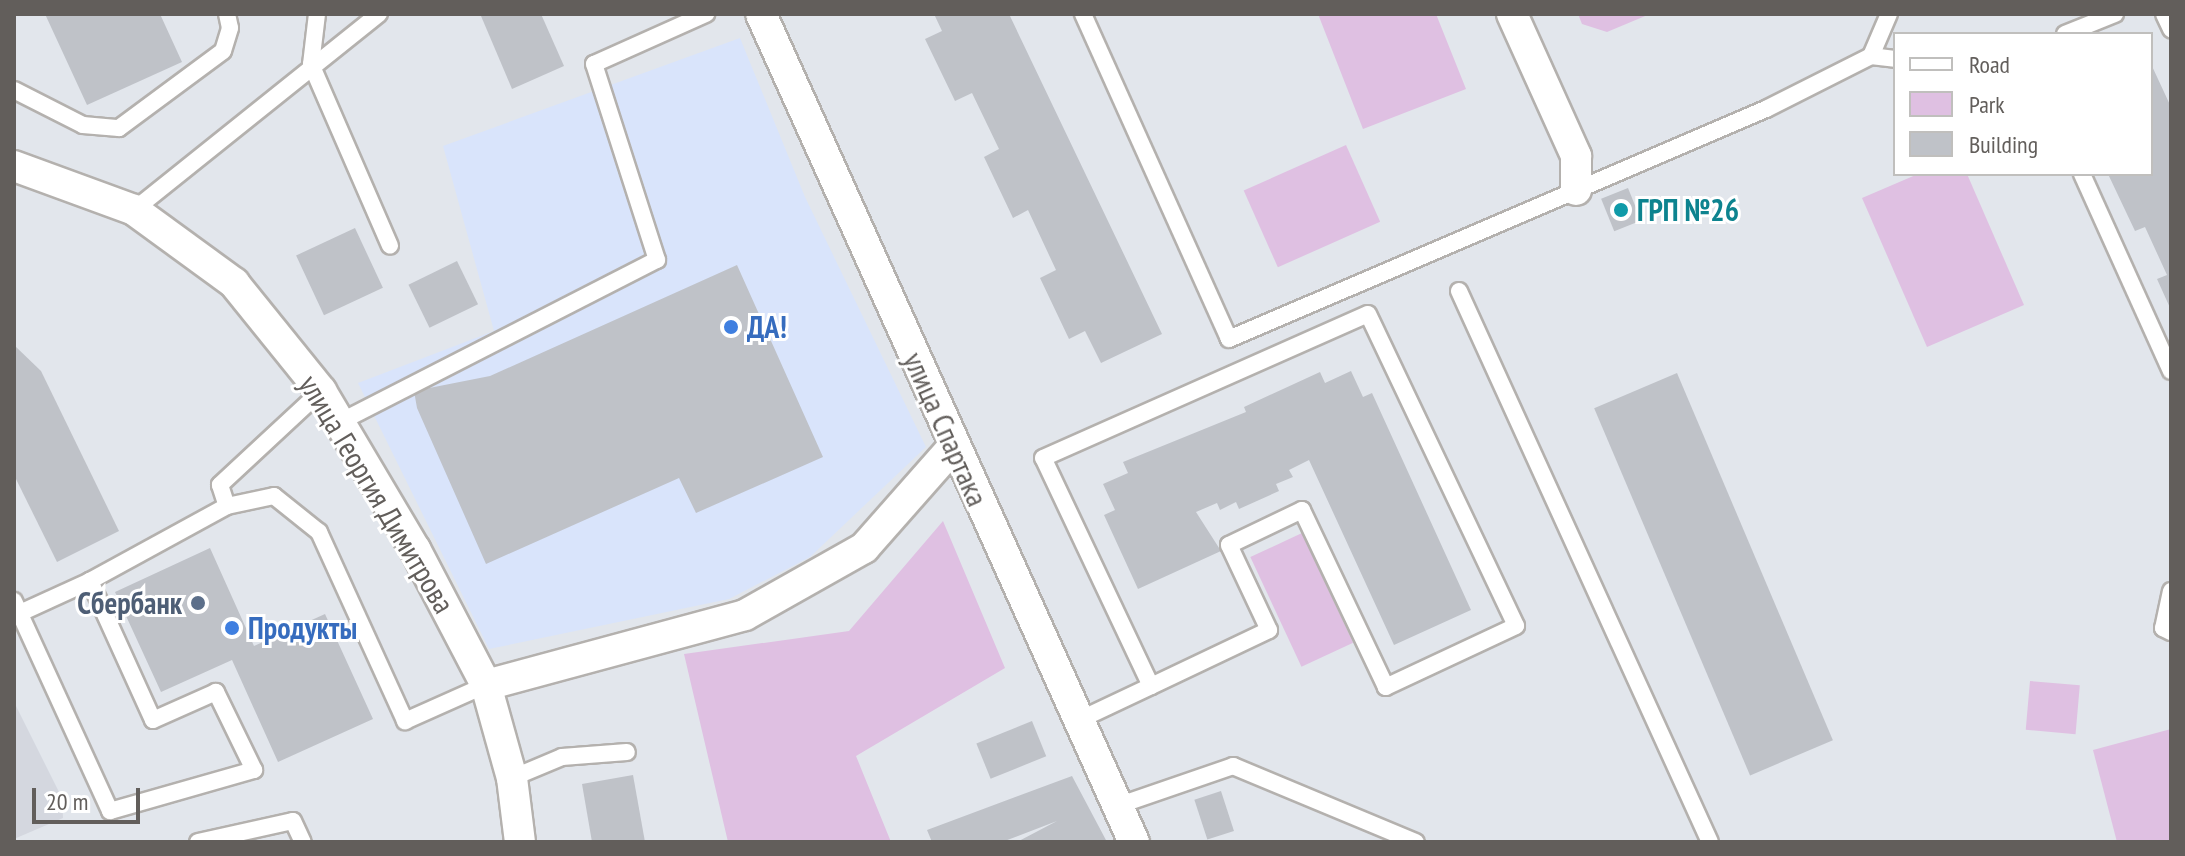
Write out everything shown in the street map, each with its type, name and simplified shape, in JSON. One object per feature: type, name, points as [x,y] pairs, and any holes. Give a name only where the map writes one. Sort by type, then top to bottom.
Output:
[{"type":"street","name":"улица Спартака","points":[[761,14],[953,447],[1134,842]]},
{"type":"street","points":[[1512,14],[1576,156],[1576,190]]},
{"type":"street","name":"улица Георгия Димитрова","points":[[14,166],[134,210],[234,283],[321,391],[486,685],[512,778],[519,842]]},
{"type":"street","points":[[486,685],[745,615],[864,548],[953,447]]},
{"type":"lane","points":[[14,90],[83,125],[119,128],[223,51],[230,28],[227,14]]},
{"type":"lane","points":[[317,14],[311,64],[390,246]]},
{"type":"lane","points":[[134,210],[311,64],[379,14]]},
{"type":"lane","points":[[340,422],[657,260],[594,64],[706,14]]},
{"type":"lane","points":[[1083,14],[1229,339],[1766,109],[1871,56],[1893,59]]},
{"type":"lane","points":[[1871,56],[1889,14]]},
{"type":"lane","points":[[2070,32],[2115,14]]},
{"type":"lane","points":[[2164,14],[2171,29]]},
{"type":"lane","points":[[2083,176],[2171,371]]},
{"type":"lane","points":[[1459,291],[1710,842]]},
{"type":"lane","points":[[1077,721],[1151,686],[1269,630],[1229,545],[1302,510],[1386,687],[1516,626],[1368,314],[1043,458],[1151,686]]},
{"type":"lane","points":[[227,506],[220,485],[321,391]]},
{"type":"lane","points":[[90,581],[153,720],[216,692],[254,770],[110,811],[17,607],[90,581],[227,506],[274,496],[319,532],[405,721],[486,685]]},
{"type":"lane","points":[[2171,591],[2163,628],[2171,632]]},
{"type":"lane","points":[[512,778],[562,757],[627,752]]},
{"type":"lane","points":[[1117,806],[1233,766],[1416,842]]},
{"type":"lane","points":[[198,842],[293,821],[303,842]]},
{"type":"shaded area","points":[[740,38],[805,197],[926,447],[810,557],[729,599],[489,649],[358,383],[494,331],[443,146]]},
{"type":"shaded area","points":[[14,702],[62,798],[63,818],[14,839]]},
{"type":"green space","points":[[1318,14],[1436,14],[1466,89],[1363,129]]},
{"type":"green space","points":[[1578,14],[1650,14],[1607,32],[1582,24]]},
{"type":"green space","points":[[1346,145],[1380,222],[1278,267],[1244,191]]},
{"type":"green space","points":[[1913,176],[1968,176],[2024,305],[1927,347],[1862,198]]},
{"type":"green space","points":[[943,521],[1005,668],[856,756],[891,842],[728,842],[684,654],[849,631]]},
{"type":"green space","points":[[1302,533],[1353,643],[1301,667],[1250,557]]},
{"type":"green space","points":[[2030,681],[2080,685],[2076,734],[2026,730]]},
{"type":"green space","points":[[2171,729],[2171,842],[2117,842],[2093,750]]},
{"type":"building","points":[[45,14],[160,14],[182,62],[87,105]]},
{"type":"building","points":[[541,14],[564,66],[512,89],[481,16]]},
{"type":"building","points":[[934,14],[1009,14],[1162,334],[1101,363],[1085,331],[1069,339],[1040,278],[1056,270],[1028,210],[1013,218],[984,157],[999,149],[972,93],[955,101],[925,39],[942,31]]},
{"type":"building","points":[[2153,68],[2171,107],[2171,310],[2157,279],[2167,275],[2145,227],[2135,231],[2109,176],[2153,176]]},
{"type":"building","name":"ГРП №26","points":[[1628,188],[1641,220],[1614,231],[1601,199]]},
{"type":"building","points":[[355,228],[383,288],[324,315],[296,255]]},
{"type":"building","points":[[457,261],[478,304],[430,328],[408,285]]},
{"type":"building","points":[[737,265],[823,457],[696,513],[679,478],[486,564],[417,408],[414,391],[490,376]]},
{"type":"building","points":[[14,345],[41,371],[119,531],[57,562],[14,475]]},
{"type":"building","points":[[1351,371],[1363,397],[1372,393],[1471,610],[1394,645],[1309,460],[1289,470],[1293,477],[1276,484],[1279,491],[1239,509],[1236,502],[1220,510],[1217,503],[1196,512],[1221,551],[1138,589],[1104,515],[1115,510],[1103,484],[1128,473],[1123,462],[1246,412],[1244,407],[1320,372],[1325,383]]},
{"type":"building","points":[[1677,373],[1833,740],[1750,775],[1594,408]]},
{"type":"building","points":[[210,548],[254,646],[325,614],[373,719],[278,762],[232,660],[161,692],[115,592]]},
{"type":"building","points":[[1032,721],[1046,756],[991,779],[976,743]]},
{"type":"building","points":[[633,775],[645,842],[592,842],[582,784]]},
{"type":"building","points":[[1072,776],[1107,842],[1017,842],[1057,821],[1002,842],[932,842],[927,830]]},
{"type":"building","points":[[1221,791],[1234,831],[1207,840],[1194,800]]},
{"type":"place","name":"ГРП №26","points":[[1621,210]]},
{"type":"place","name":"ДА!","points":[[731,327]]},
{"type":"place","name":"Сбербанк","points":[[198,603]]},
{"type":"place","name":"Продукты","points":[[232,628]]}]
